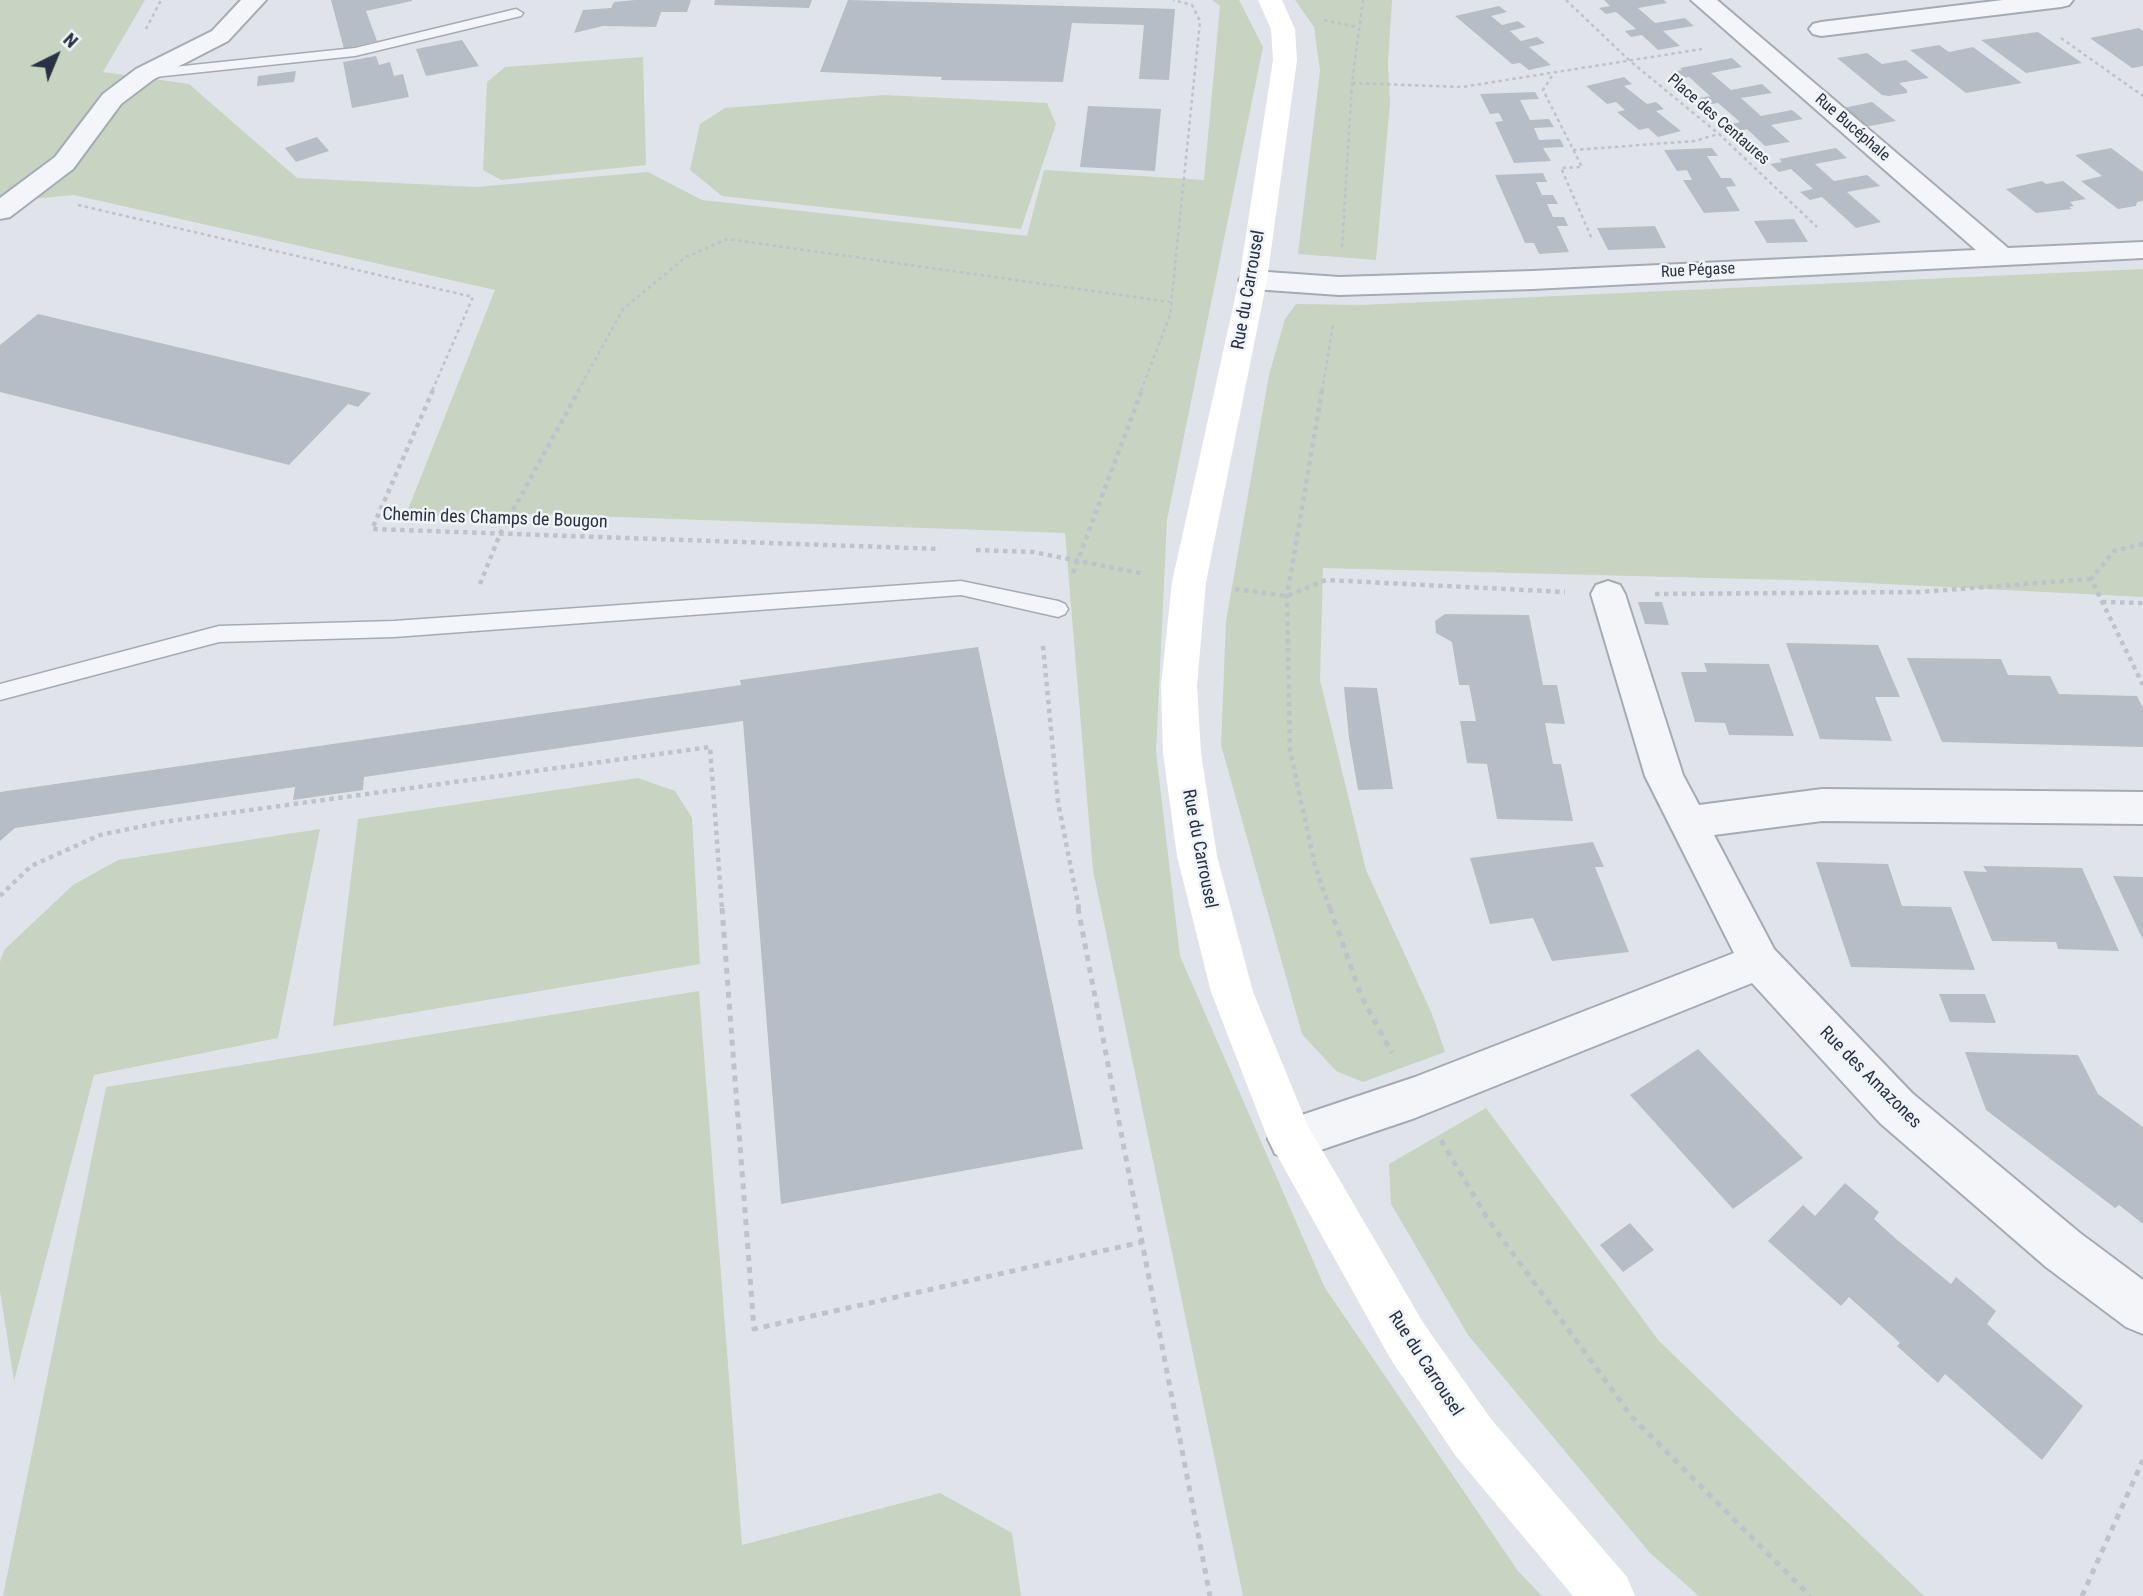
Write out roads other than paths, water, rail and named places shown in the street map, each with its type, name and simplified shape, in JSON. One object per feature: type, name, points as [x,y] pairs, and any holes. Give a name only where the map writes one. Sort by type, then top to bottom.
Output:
[{"type":"street","points":[[0,211],[64,163],[112,99],[145,74],[220,36],[254,0]]},
{"type":"street","name":"Rue du Carrousel","points":[[1270,0],[1283,29],[1285,60],[1253,280],[1189,582],[1179,686],[1182,753],[1197,856],[1232,992],[1291,1139],[1407,1341],[1473,1437],[1608,1596]]},
{"type":"street","name":"Rue Bucéphale","points":[[1703,0],[2001,257]]},
{"type":"street","points":[[1821,29],[2009,3],[2061,0]]},
{"type":"street","name":"Rue Pégase","points":[[1253,280],[1339,286],[2143,250]]},
{"type":"street","name":"Rue des Amazones","points":[[1608,594],[1664,776],[1759,962],[1896,1108],[2063,1250],[2143,1311]]},
{"type":"street","points":[[1688,822],[1822,805],[2143,808]]},
{"type":"street","points":[[1291,1139],[1415,1097],[1759,962]]},
{"type":"lane","points":[[145,74],[355,52],[516,13]]},
{"type":"lane","points":[[0,692],[219,634],[464,624],[961,588],[1058,609]]}]
